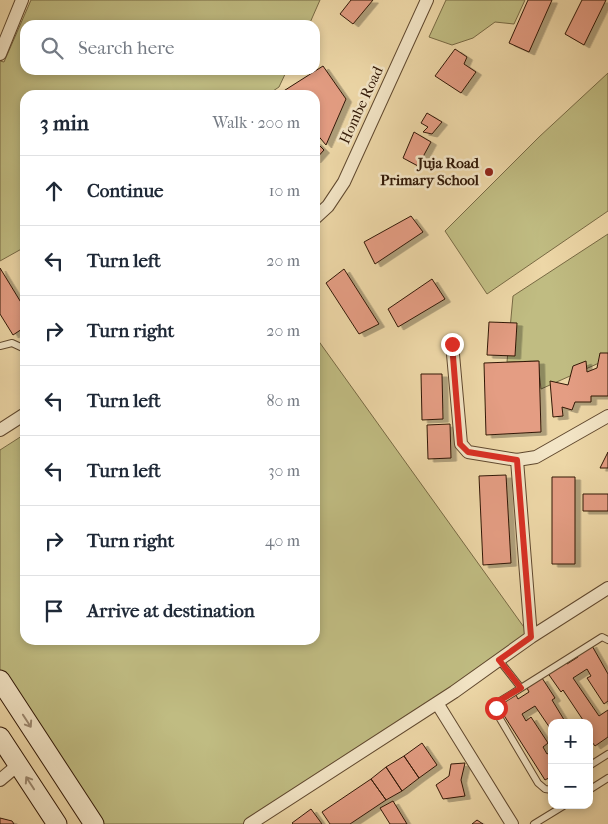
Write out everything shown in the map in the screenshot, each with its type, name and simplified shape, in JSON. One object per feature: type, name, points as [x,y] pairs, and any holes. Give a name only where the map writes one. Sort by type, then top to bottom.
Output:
[{"type":"main road","points":[[0,680],[94,824]]},
{"type":"main road","points":[[0,737],[57,824]]},
{"type":"street","points":[[0,54],[22,0]]},
{"type":"street","name":"Hombe Road","points":[[320,213],[328,206],[344,182],[428,0]]},
{"type":"street","points":[[452,344],[460,444],[468,452],[517,460],[536,457],[608,416]]},
{"type":"street","points":[[0,430],[20,417]]},
{"type":"street","points":[[517,460],[531,637]]},
{"type":"street","points":[[250,824],[437,703],[531,637],[608,588]]},
{"type":"street","points":[[437,703],[512,824]]},
{"type":"street","points":[[0,780],[18,765]]},
{"type":"lane","points":[[0,346],[12,343],[20,347]]},
{"type":"lane","points":[[548,789],[538,783],[496,712],[497,702],[602,637],[608,640]]},
{"type":"lane","points":[[499,660],[521,688]]},
{"type":"lane","points":[[592,764],[608,754]]},
{"type":"lane","points":[[593,787],[608,778]]},
{"type":"lane","points":[[534,824],[558,809]]},
{"type":"shaded area","points":[[31,0],[320,0],[311,20],[22,20]]},
{"type":"shaded area","points":[[446,0],[525,0],[514,24],[495,22],[473,38],[452,45],[429,37]]},
{"type":"shaded area","points":[[20,25],[20,75],[285,75],[279,87],[274,90],[20,90],[20,250],[0,261],[0,61],[4,62]]},
{"type":"shaded area","points":[[608,73],[608,211],[487,294],[445,231],[539,137]]},
{"type":"shaded area","points":[[608,234],[608,359],[541,389],[538,361],[507,362],[513,296]]},
{"type":"shaded area","points":[[320,343],[531,637],[249,824],[94,824],[0,680],[0,450],[20,437],[20,645],[320,645]]},
{"type":"building","points":[[351,0],[373,0],[353,24],[340,14]]},
{"type":"building","points":[[528,0],[552,0],[529,52],[509,43]]},
{"type":"building","points":[[582,0],[606,0],[584,45],[565,34]]},
{"type":"building","points":[[455,49],[467,57],[464,64],[476,72],[461,93],[435,76]]},
{"type":"building","points":[[323,66],[346,99],[326,145],[320,138],[320,90],[285,90],[309,75],[320,75],[320,68]]},
{"type":"building","points":[[427,113],[442,122],[432,134],[423,132],[428,127],[421,123]]},
{"type":"building","points":[[414,132],[431,142],[418,166],[403,158]]},
{"type":"building","points":[[320,146],[324,150],[320,154]]},
{"type":"building","points":[[411,216],[423,232],[375,264],[364,242]]},
{"type":"building","points":[[0,268],[20,301],[20,330],[13,335],[0,314]]},
{"type":"building","points":[[344,269],[379,324],[359,334],[326,283]]},
{"type":"building","points":[[432,279],[445,299],[398,327],[388,309]]},
{"type":"building","points":[[489,322],[517,323],[515,356],[487,355]]},
{"type":"building","points":[[600,353],[608,353],[608,396],[591,396],[591,402],[575,402],[572,410],[562,407],[563,416],[553,417],[550,381],[568,385],[573,366],[586,361],[587,372],[597,368]]},
{"type":"building","points":[[539,361],[541,432],[486,435],[484,363]]},
{"type":"building","points":[[421,374],[442,374],[443,419],[422,420]]},
{"type":"building","points":[[450,424],[451,458],[428,459],[427,425]]},
{"type":"building","points":[[608,452],[608,468],[600,468]]},
{"type":"building","points":[[506,475],[511,563],[483,565],[479,476]]},
{"type":"building","points":[[552,477],[575,477],[575,564],[552,564]]},
{"type":"building","points":[[583,494],[608,494],[608,511],[583,511]]},
{"type":"building","points":[[591,644],[608,674],[608,701],[604,704],[587,678],[591,676],[587,669],[573,678],[599,716],[608,710],[608,737],[595,746],[593,743],[593,719],[582,719],[563,690],[561,692],[547,672],[565,661],[567,664],[578,657],[576,654]]},
{"type":"building","points":[[542,678],[555,698],[552,700],[564,719],[548,719],[548,725],[535,706],[522,714],[526,721],[531,717],[548,743],[543,747],[548,753],[548,778],[545,780],[498,706],[516,695],[518,699],[529,692],[527,688]]},
{"type":"building","points":[[422,743],[437,765],[419,778],[404,756]]},
{"type":"building","points":[[404,756],[419,778],[402,791],[386,767]]},
{"type":"building","points":[[465,763],[461,780],[465,796],[443,799],[436,785],[449,776],[451,764]]},
{"type":"building","points":[[386,767],[402,791],[386,800],[371,779]]},
{"type":"building","points":[[371,779],[386,800],[350,824],[330,824],[322,812]]},
{"type":"building","points":[[393,801],[407,824],[390,824],[380,808]]},
{"type":"building","points":[[311,809],[322,824],[292,823]]},
{"type":"building","points":[[0,818],[12,821],[14,824],[0,824]]},
{"type":"building","points":[[477,820],[483,824],[472,824]]},
{"type":"place","name":"Juja Road Primary School","points":[[489,172]]},
{"type":"route","points":[[452,344],[460,444],[468,452],[517,460],[531,637],[499,660],[521,688],[497,702],[496,708]]}]
